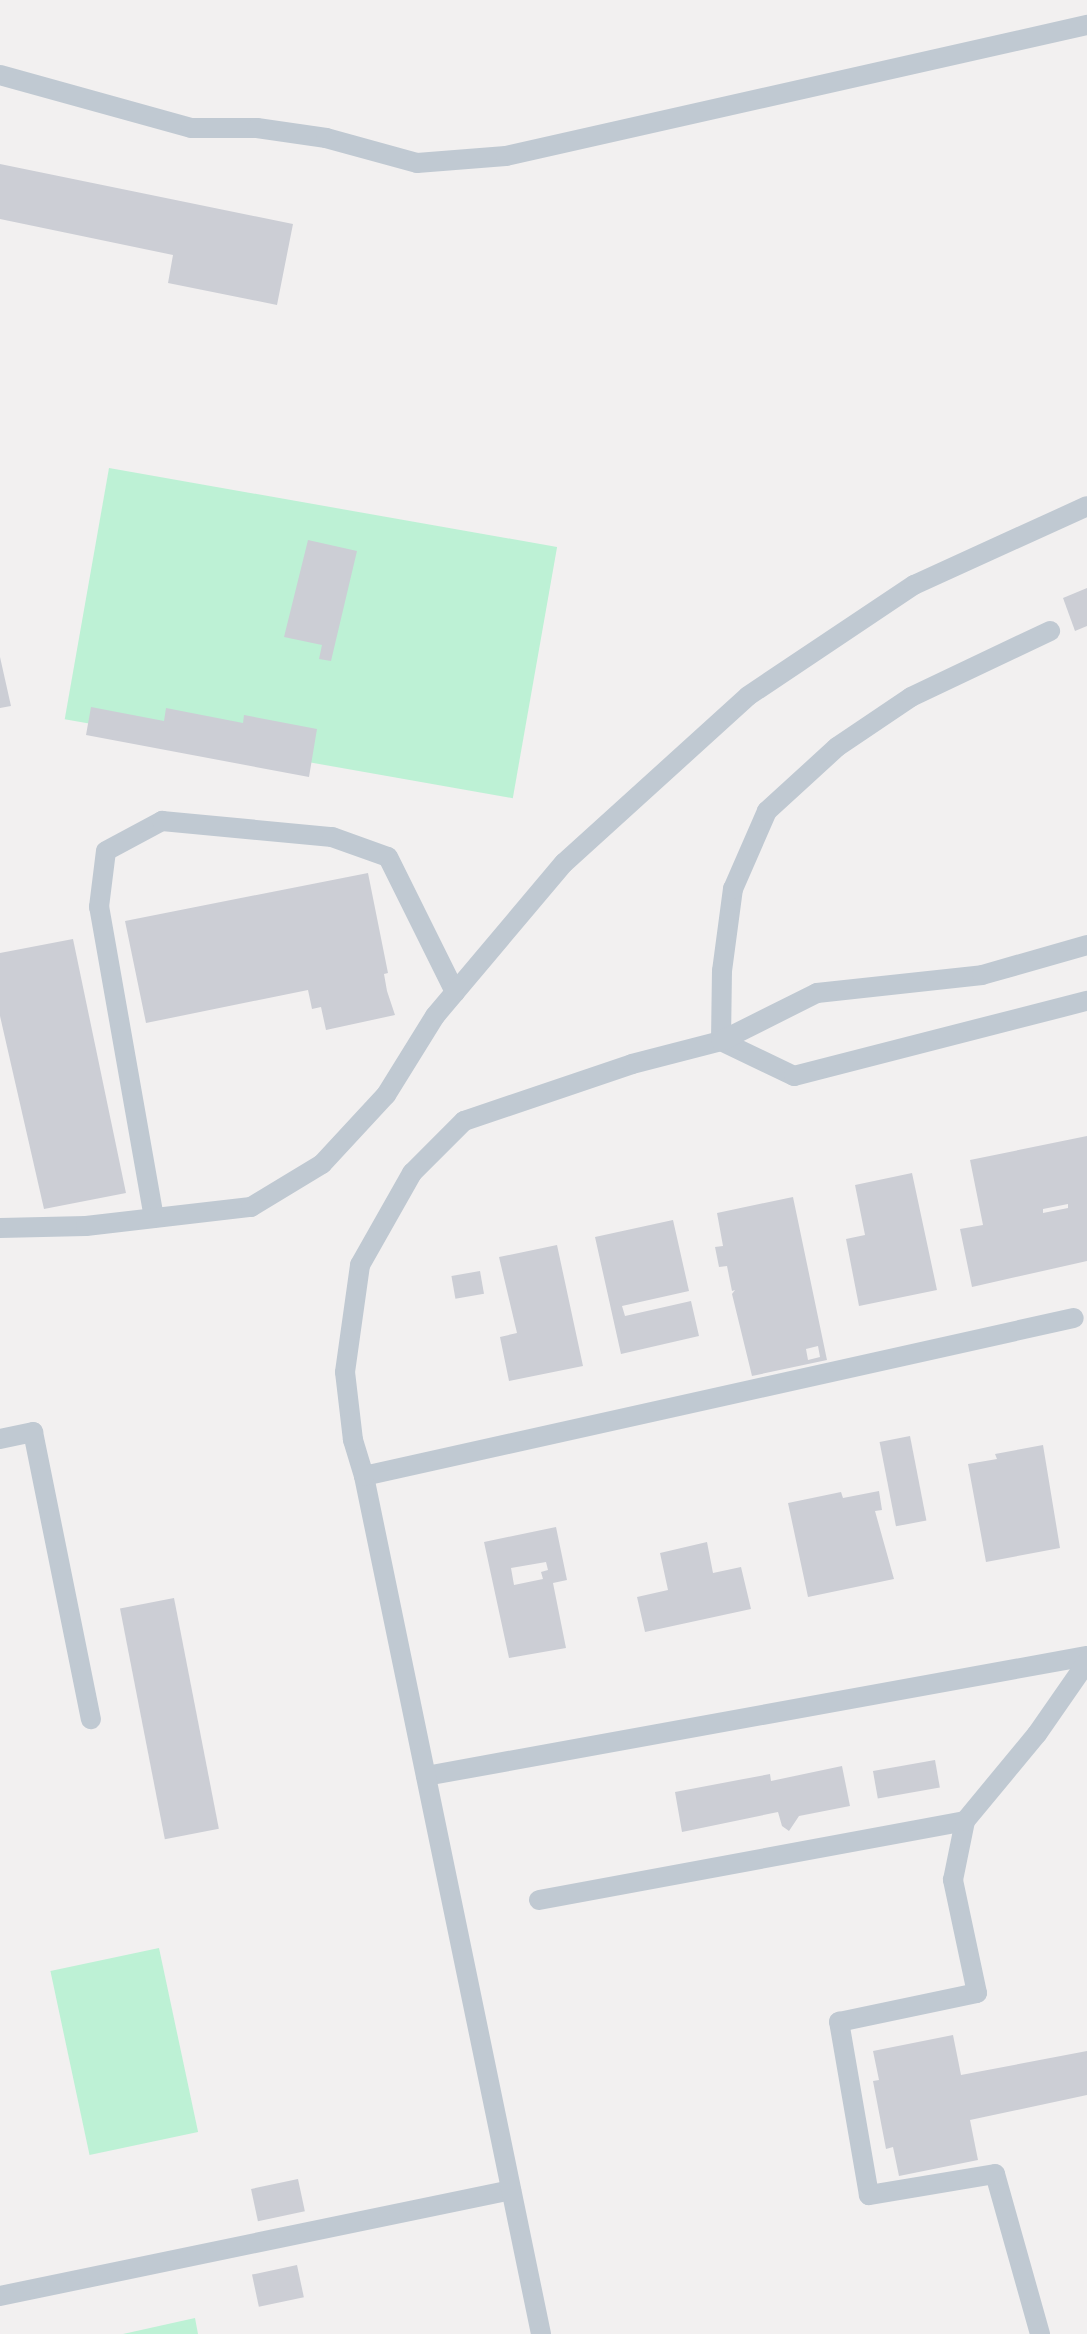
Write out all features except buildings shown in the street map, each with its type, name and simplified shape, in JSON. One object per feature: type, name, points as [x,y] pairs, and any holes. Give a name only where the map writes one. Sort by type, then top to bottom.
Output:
[{"type":"lane","points":[[0,75],[191,128],[257,128],[314,137],[417,163],[506,156],[1087,25]]},
{"type":"lane","points":[[0,1228],[86,1226],[251,1207],[322,1164],[386,1095],[435,1016],[564,863],[748,696],[914,585],[1087,506]]},
{"type":"lane","points":[[720,1041],[722,971],[733,889],[767,811],[837,747],[911,698],[1050,631]]},
{"type":"lane","points":[[154,1218],[99,907],[106,851],[162,821],[332,837],[388,857],[455,992]]},
{"type":"lane","points":[[541,2334],[364,1476],[353,1440],[345,1372],[360,1265],[412,1173],[464,1121],[632,1064],[720,1041],[817,993],[982,975],[1087,945]]},
{"type":"lane","points":[[720,1041],[794,1076],[1087,1001]]},
{"type":"lane","points":[[364,1476],[1074,1318]]},
{"type":"lane","points":[[0,1439],[33,1432],[91,1719]]},
{"type":"lane","points":[[426,1776],[1087,1656]]},
{"type":"lane","points":[[1040,2334],[995,2174],[869,2195],[839,2022],[977,1993],[953,1880],[965,1821],[1037,1734],[1087,1662]]},
{"type":"lane","points":[[538,1900],[965,1821]]},
{"type":"lane","points":[[0,2296],[512,2190]]},
{"type":"green space","points":[[109,468],[557,547],[513,798],[65,719]]},
{"type":"green space","points":[[159,1948],[198,2132],[90,2155],[50,1971]]},
{"type":"green space","points":[[195,2318],[198,2334],[123,2334]]}]
